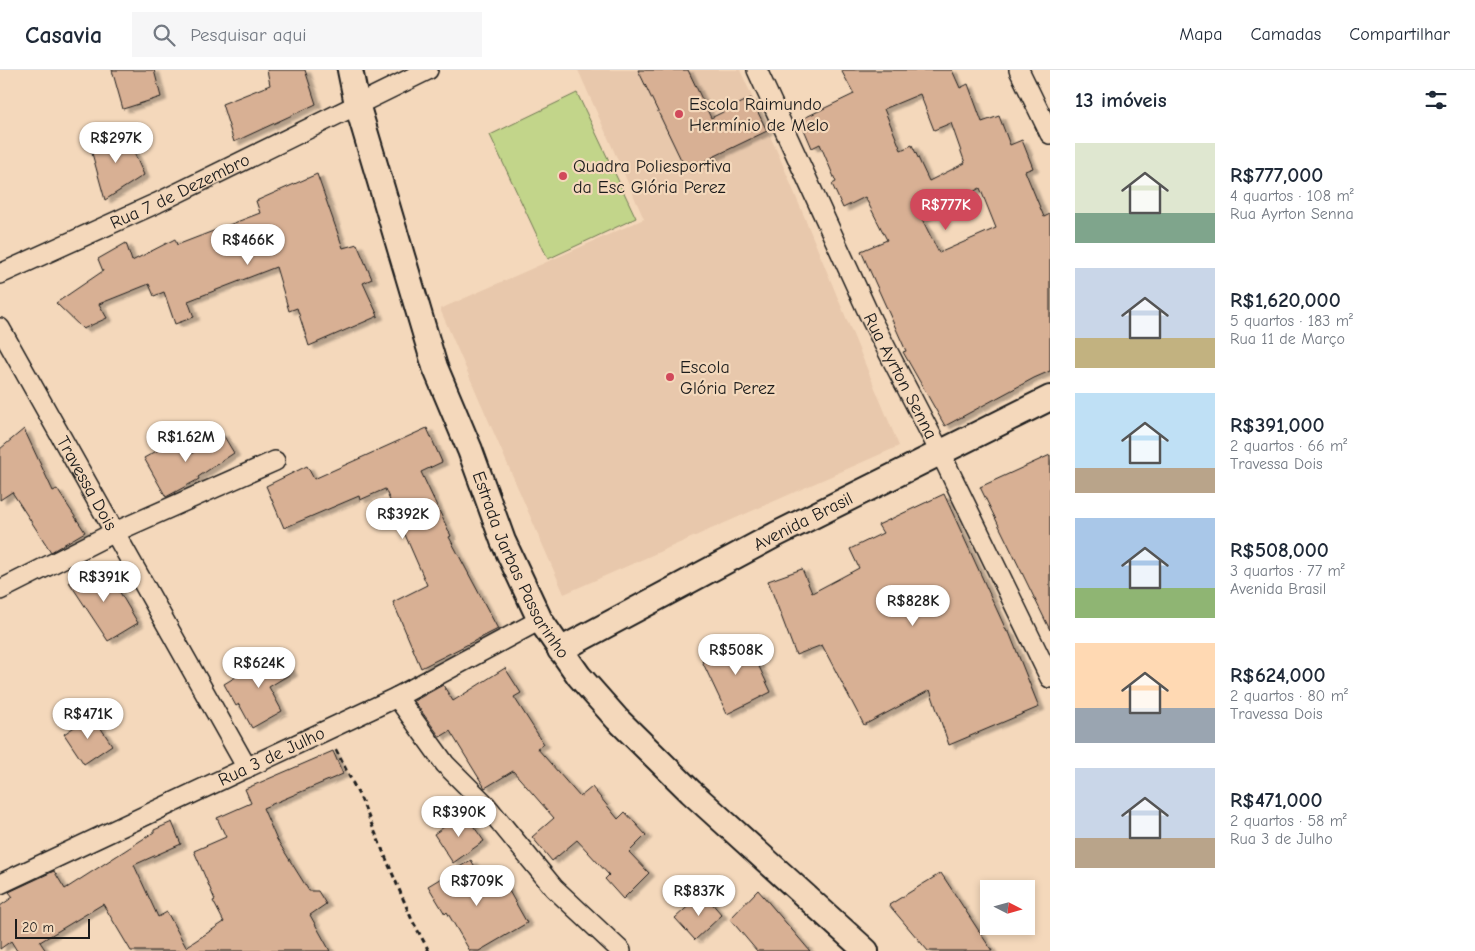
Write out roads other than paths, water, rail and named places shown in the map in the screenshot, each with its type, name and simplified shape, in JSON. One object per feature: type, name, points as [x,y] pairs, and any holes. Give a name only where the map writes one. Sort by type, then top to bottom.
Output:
[{"type":"street","name":"Estrada Jarbas Passarinho","points":[[350,70],[357,104],[435,367],[470,450],[503,541],[540,620],[579,676],[617,719],[691,792],[866,951]]},
{"type":"street","name":"Rua 7 de Dezembro","points":[[0,274],[157,203],[428,70]]},
{"type":"street","name":"Rua Ayrton Senna","points":[[757,70],[872,321],[940,452],[1050,678]]},
{"type":"street","points":[[1019,70],[1050,134]]},
{"type":"street","name":"Travessa Dois","points":[[0,328],[247,768]]},
{"type":"street","name":"Avenida Brasil","points":[[560,650],[758,543],[1050,398]]},
{"type":"street","points":[[0,590],[115,532],[275,461]]},
{"type":"street","name":"Rua 3 de Julho","points":[[0,884],[397,697],[540,620]]},
{"type":"street","points":[[397,697],[446,764],[485,804],[554,888],[621,951]]},
{"type":"place","name":"Escola Raimundo Hermínio de Melo","points":[[679,114]]},
{"type":"place","name":"Quadra Poliesportiva da Esc Glória Perez","points":[[563,176]]},
{"type":"place","name":"Escola Glória Perez","points":[[670,377]]}]
